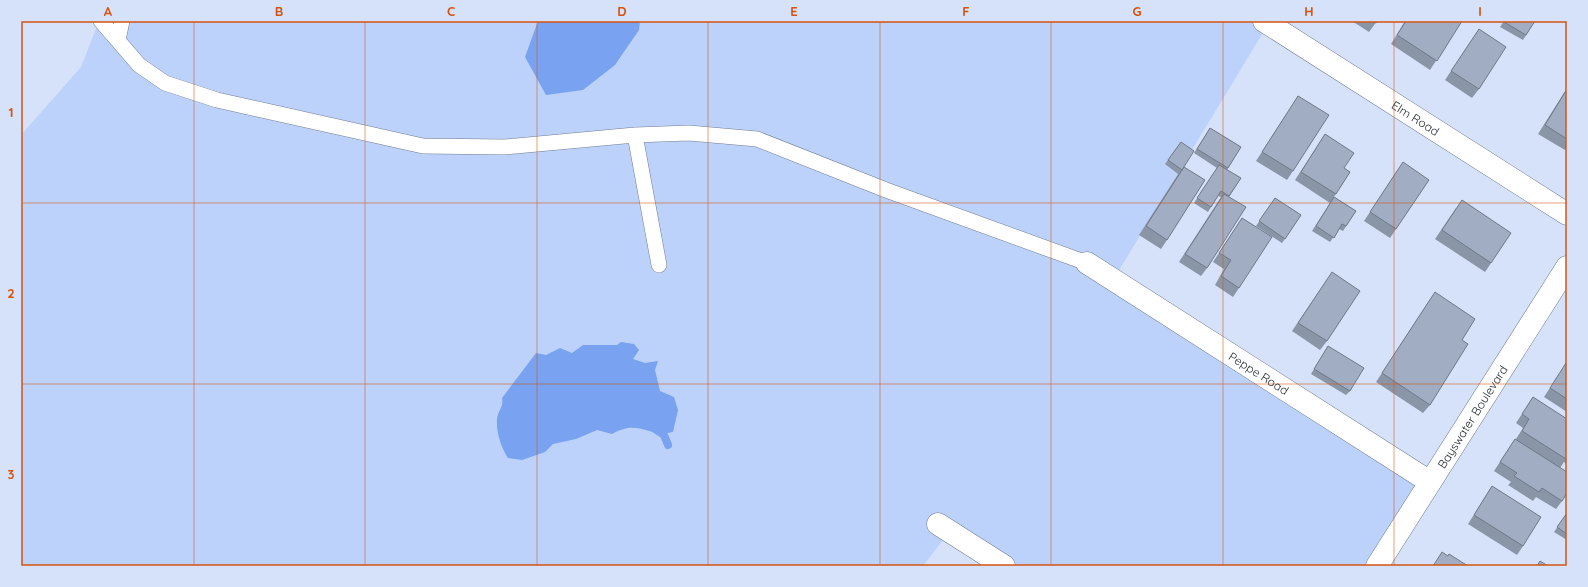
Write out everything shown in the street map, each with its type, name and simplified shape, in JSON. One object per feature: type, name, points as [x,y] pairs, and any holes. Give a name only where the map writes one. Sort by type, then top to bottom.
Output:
[{"type":"street","name":"Elm Road","points":[[1264,21],[1567,214]]},
{"type":"street","name":"Peppe Road","points":[[1087,264],[1430,482]]},
{"type":"street","name":"Bayswater Boulevard","points":[[1377,566],[1567,267]]},
{"type":"street","points":[[938,524],[1004,566]]},
{"type":"lane","points":[[101,21],[139,65],[165,83],[217,100],[423,146],[505,146],[636,135],[689,133],[757,139],[1087,264]]},
{"type":"lane","points":[[118,40],[122,21]]},
{"type":"lane","points":[[636,135],[658,265]]},
{"type":"shaded area","points":[[99,21],[1270,21],[1115,277],[1436,477],[1378,566],[1004,566],[950,531],[923,566],[21,566],[21,135],[81,67]]},
{"type":"water","points":[[538,21],[640,21],[639,30],[615,65],[583,90],[546,95],[525,57]]},
{"type":"water","points":[[621,342],[634,344],[639,350],[633,359],[645,363],[658,361],[655,370],[660,391],[674,397],[678,410],[673,432],[657,433],[637,428],[629,428],[612,434],[597,430],[576,439],[553,444],[545,452],[522,460],[508,458],[501,444],[497,429],[497,419],[502,404],[502,398],[536,353],[546,355],[560,348],[572,353],[583,345],[617,345]]},
{"type":"building","points":[[1406,21],[1462,21],[1437,61],[1397,35]]},
{"type":"building","points":[[1504,21],[1535,21],[1526,35]]},
{"type":"building","points":[[1479,29],[1506,47],[1479,89],[1451,71]]},
{"type":"building","points":[[1567,89],[1567,139],[1545,125]]},
{"type":"building","points":[[1298,96],[1329,115],[1293,171],[1262,152]]},
{"type":"building","points":[[1210,128],[1241,147],[1228,168],[1197,149]]},
{"type":"building","points":[[1325,134],[1354,153],[1344,168],[1350,172],[1336,194],[1301,172]]},
{"type":"building","points":[[1181,142],[1194,151],[1182,170],[1168,160]]},
{"type":"building","points":[[1403,162],[1429,180],[1396,229],[1370,212]]},
{"type":"building","points":[[1219,165],[1241,178],[1229,196],[1221,191],[1211,207],[1197,198]]},
{"type":"building","points":[[1184,167],[1205,180],[1167,240],[1146,226]]},
{"type":"building","points":[[1224,194],[1246,207],[1207,268],[1185,254]]},
{"type":"building","points":[[1334,197],[1356,211],[1346,226],[1342,224],[1334,238],[1316,226]]},
{"type":"building","points":[[1275,198],[1301,215],[1285,239],[1259,221]]},
{"type":"building","points":[[1462,200],[1511,233],[1491,263],[1442,230]]},
{"type":"building","points":[[1242,218],[1272,237],[1239,288],[1221,276],[1231,260],[1219,253]]},
{"type":"building","points":[[1332,272],[1360,291],[1327,341],[1298,323]]},
{"type":"building","points":[[1435,292],[1475,319],[1462,340],[1468,344],[1430,405],[1382,373]]},
{"type":"building","points":[[1328,346],[1364,368],[1350,391],[1314,369]]},
{"type":"building","points":[[1566,363],[1567,364],[1567,399],[1550,388]]},
{"type":"building","points":[[1533,397],[1567,419],[1566,459],[1522,431],[1529,419],[1522,414]]},
{"type":"building","points":[[1515,439],[1567,472],[1567,493],[1562,501],[1542,488],[1539,492],[1514,476],[1517,473],[1500,462]]},
{"type":"building","points":[[1492,486],[1541,517],[1523,546],[1474,515]]},
{"type":"building","points":[[1567,513],[1567,534],[1557,527]]},
{"type":"building","points":[[1442,552],[1448,556],[1449,554],[1468,566],[1433,566]]},
{"type":"building","points":[[1540,561],[1548,566],[1537,566]]},
{"type":"waterway","points":[[655,429],[664,435],[668,445]]}]
